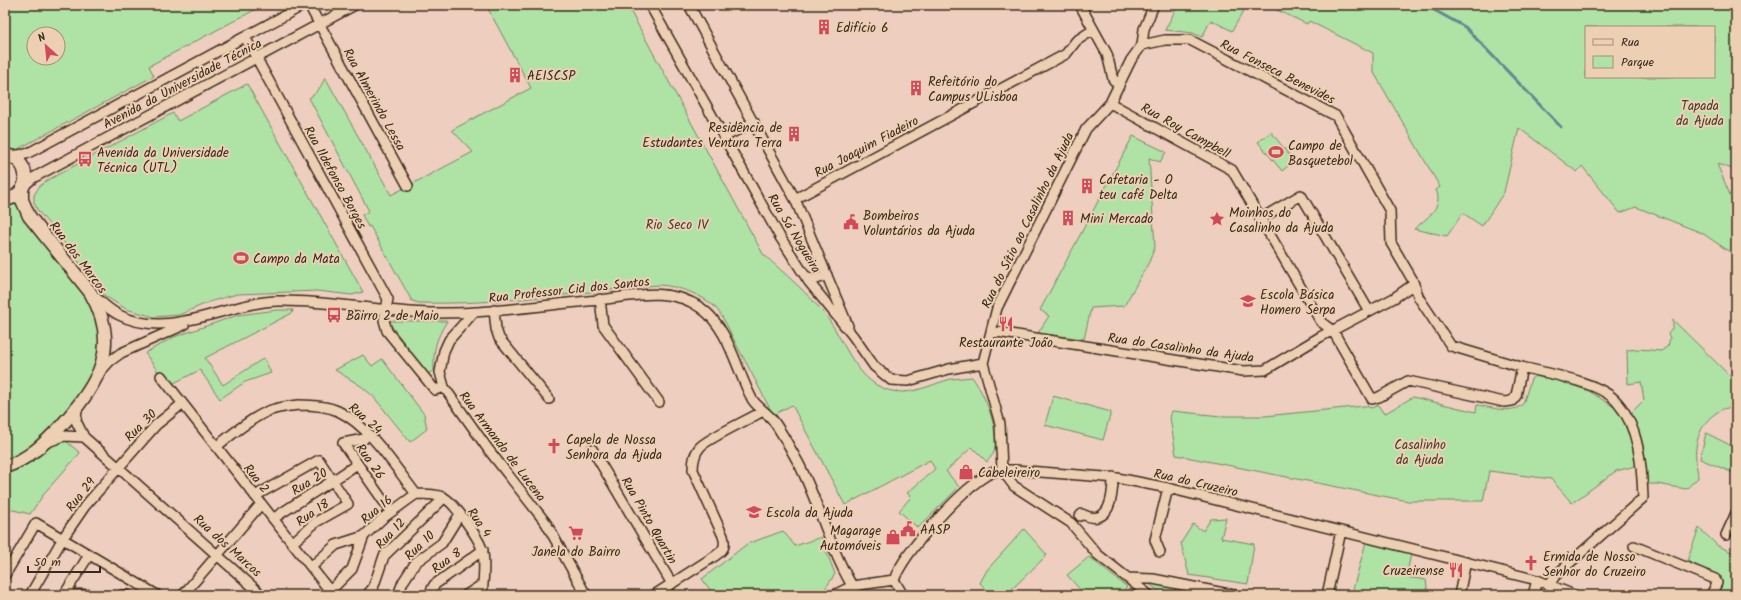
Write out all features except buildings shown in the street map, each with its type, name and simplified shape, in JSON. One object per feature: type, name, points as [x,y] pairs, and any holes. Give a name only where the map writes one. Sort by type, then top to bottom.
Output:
[{"type":"street","name":"Avenida da Universidade Técnica","points":[[6,155],[26,154],[34,150],[304,5]]},
{"type":"street","name":"Rua Almerindo Lessa","points":[[309,5],[408,186]]},
{"type":"street","name":"Avenida da Universidade Técnica","points":[[23,188],[33,178],[355,5]]},
{"type":"street","name":"Rua Sá Nogueira","points":[[650,5],[780,236],[805,275],[853,336],[874,366],[891,380],[908,381],[949,369],[983,363]]},
{"type":"street","name":"Rua Sá Nogueira","points":[[689,5],[795,199],[853,336]]},
{"type":"street","points":[[1080,5],[1107,54],[1114,79],[1119,86]]},
{"type":"street","name":"Rua do Sítio ao Casalinho da Ajuda","points":[[1002,470],[1000,424],[983,363],[997,308],[1086,129],[1110,103],[1131,60],[1142,45],[1144,29],[1154,5]]},
{"type":"street","name":"Rua Joaquim Fiadeiro","points":[[795,199],[1066,54],[1076,41],[1093,30]]},
{"type":"street","name":"Rua Ildefonso Borges","points":[[245,36],[388,299],[385,310]]},
{"type":"street","name":"Rua Fonseca Benevides","points":[[1142,45],[1165,40],[1190,40],[1336,116],[1390,211],[1391,243],[1414,284]]},
{"type":"street","name":"Rua Roy Campbell","points":[[1110,103],[1232,170],[1321,322],[1333,331],[1372,399],[1379,397],[1408,381],[1504,402],[1512,401],[1516,396],[1522,367]]},
{"type":"street","points":[[724,137],[754,122]]},
{"type":"street","name":"Rua dos Marcos","points":[[5,467],[22,460],[45,443],[77,408],[91,389],[100,372],[104,358],[106,332],[98,306],[90,292],[29,216],[22,200],[26,178],[25,171],[15,158],[6,155]]},
{"type":"street","points":[[5,200],[17,196],[23,188]]},
{"type":"street","points":[[1260,219],[1302,195],[1370,311]]},
{"type":"street","points":[[805,275],[814,280],[827,275]]},
{"type":"street","points":[[1414,284],[1419,298],[1451,346],[1589,385],[1616,401],[1628,416],[1635,434],[1642,484],[1642,498],[1555,576],[1549,585]]},
{"type":"street","name":"Rua do Casalinho da Ajuda","points":[[991,331],[1243,371],[1265,370],[1320,337],[1370,311],[1414,284]]},
{"type":"street","name":"Rua Professor Cid dos Santos","points":[[90,292],[119,315],[139,322],[164,324],[198,318],[241,306],[276,301],[435,313],[474,312],[654,293],[682,298],[701,308],[712,317],[722,331],[751,397],[757,406],[771,419],[800,467],[844,571],[858,595]]},
{"type":"street","points":[[600,299],[603,325],[659,402]]},
{"type":"street","points":[[385,310],[384,320],[386,327],[400,347],[434,390],[444,387]]},
{"type":"street","points":[[494,310],[496,329],[499,338],[550,399]]},
{"type":"street","name":"Rua Armando de Lucena","points":[[474,312],[449,340],[444,351],[440,372],[444,387],[488,449],[546,523],[586,595]]},
{"type":"street","name":"Rua Professor Cid dos Santos","points":[[100,372],[110,361],[121,353],[198,318]]},
{"type":"street","name":"Rua 2","points":[[161,376],[332,593]]},
{"type":"street","name":"Rua 30","points":[[118,467],[156,425],[182,404]]},
{"type":"street","name":"Rua 24","points":[[216,447],[243,425],[265,412],[291,406],[314,405],[338,411],[357,424],[370,436],[416,494]]},
{"type":"street","name":"Rua dos Marcos","points":[[77,408],[76,421],[84,437],[262,595]]},
{"type":"street","points":[[654,595],[721,552],[725,545],[723,536],[693,470],[693,462],[696,452],[703,444],[763,411]]},
{"type":"street","name":"Rua dos Marcos","points":[[45,443],[64,436],[84,437]]},
{"type":"street","name":"Rua 26","points":[[364,439],[343,443],[391,512]]},
{"type":"street","name":"Rua Pinto Quartin","points":[[592,449],[672,584]]},
{"type":"street","points":[[255,496],[319,460],[334,481]]},
{"type":"street","name":"Rua 20","points":[[273,519],[299,501],[334,481],[357,464]]},
{"type":"street","name":"Rua 29","points":[[30,595],[63,538],[85,506],[118,467]]},
{"type":"street","points":[[1002,470],[1014,486],[1071,523],[1097,554],[1149,595]]},
{"type":"street","name":"Rua do Cruzeiro","points":[[894,580],[898,569],[933,524],[963,493],[992,472],[1002,470],[1113,477],[1168,488],[1466,561],[1537,580],[1574,595]]},
{"type":"street","points":[[1080,516],[1082,514],[1095,518],[1104,513],[1110,505],[1113,477]]},
{"type":"street","name":"Rua 18","points":[[292,543],[316,522],[348,504],[334,481]]},
{"type":"street","points":[[1160,552],[1155,540],[1168,488]]},
{"type":"street","points":[[416,494],[430,494],[444,498]]},
{"type":"street","name":"Rua 16","points":[[311,567],[336,544],[364,536],[391,512],[416,494]]},
{"type":"street","name":"Rua 4","points":[[444,498],[460,514],[476,535],[483,550],[482,595]]},
{"type":"street","name":"Rua 12","points":[[367,595],[373,588],[384,556],[444,498]]},
{"type":"street","points":[[183,595],[217,554],[262,504]]},
{"type":"street","points":[[1726,535],[1736,513]]},
{"type":"street","name":"Rua 10","points":[[398,595],[403,582],[416,562],[442,543],[460,514]]},
{"type":"street","points":[[5,575],[36,523],[157,595]]},
{"type":"street","points":[[1327,595],[1342,531]]},
{"type":"street","points":[[332,593],[352,568],[364,536]]},
{"type":"street","points":[[1634,546],[1715,579],[1717,584],[1711,595]]},
{"type":"street","name":"Rua 8","points":[[429,595],[434,585],[483,550]]},
{"type":"street","points":[[64,595],[89,555]]},
{"type":"street","points":[[1459,595],[1466,561]]},
{"type":"street","points":[[1127,578],[1153,579],[1234,595]]},
{"type":"street","points":[[834,595],[852,586],[894,580],[903,595]]},
{"type":"street","points":[[1534,595],[1537,580]]},
{"type":"street","points":[[466,595],[483,584]]},
{"type":"street","points":[[64,595],[95,595]]},
{"type":"green space","points":[[5,5],[264,5],[149,66],[154,76],[5,156]]},
{"type":"green space","name":"Rio Seco IV","points":[[486,5],[627,5],[763,254],[812,299],[826,316],[848,353],[865,376],[876,385],[889,390],[904,392],[922,389],[951,379],[972,377],[982,393],[990,413],[995,434],[994,452],[987,462],[972,447],[946,471],[959,487],[918,528],[899,511],[911,497],[907,493],[935,469],[930,460],[845,505],[792,405],[773,415],[727,325],[715,307],[703,298],[681,289],[659,285],[479,302],[419,303],[412,301],[370,226],[368,227],[362,215],[369,211],[309,98],[319,89],[325,77],[391,195],[473,152],[452,130],[531,88]]},
{"type":"green space","points":[[1178,5],[1247,5],[1232,31],[1211,20],[1202,37],[1193,33],[1165,30]]},
{"type":"green space","name":"Tapada da Ajuda","points":[[1266,5],[1736,5],[1736,170],[1717,164],[1736,209],[1736,256],[1702,233],[1636,207],[1620,213],[1582,166],[1577,172],[1519,128],[1504,192],[1482,226],[1463,213],[1447,236],[1414,229],[1428,217],[1436,207],[1438,196],[1436,190],[1440,187],[1373,71],[1373,53],[1309,21],[1307,24]]},
{"type":"green space","points":[[247,84],[363,292],[352,295],[317,291],[237,294],[209,302],[179,315],[154,317],[126,309],[105,296],[68,247],[38,211],[34,203],[34,195],[39,187],[46,181],[173,113],[178,121]]},
{"type":"green space","name":"Campo de Basquetebol","points":[[1271,132],[1294,161],[1282,171],[1258,142]]},
{"type":"green space","points":[[1133,136],[1166,152],[1160,162],[1149,158],[1155,247],[1149,262],[1124,306],[1091,308],[1084,339],[1038,333],[1049,316],[1040,310]]},
{"type":"green space","points":[[5,183],[75,272],[105,326],[90,389],[54,431],[80,453],[46,491],[30,514],[9,509],[5,510]]},
{"type":"green space","points":[[277,310],[293,310],[292,313],[205,358],[223,385],[264,358],[271,373],[245,382],[220,399],[200,370],[172,384],[161,376],[145,353],[174,337],[238,315]]},
{"type":"green space","name":"Casalinho da Ajuda","points":[[1673,320],[1732,378],[1736,374],[1736,411],[1726,408],[1716,413],[1706,422],[1697,440],[1696,446],[1698,478],[1686,489],[1657,484],[1642,484],[1639,465],[1616,471],[1572,503],[1551,479],[1489,471],[1483,501],[1408,501],[1176,455],[1170,417],[1172,411],[1221,416],[1265,416],[1365,406],[1372,408],[1378,405],[1384,414],[1413,397],[1476,412],[1477,405],[1507,410],[1523,404],[1531,379],[1535,376],[1543,378],[1544,376],[1589,391],[1614,407],[1616,405],[1627,417],[1644,400],[1641,382],[1628,384],[1627,350],[1639,349],[1661,351],[1668,346],[1670,338],[1668,334],[1673,328]]},
{"type":"green space","points":[[388,321],[447,321],[436,344],[434,370],[428,374],[426,373]]},
{"type":"green space","points":[[363,355],[372,366],[382,359],[424,414],[427,429],[410,442],[373,396],[361,386],[335,370]]},
{"type":"green space","points":[[1053,396],[1111,412],[1103,440],[1045,425]]},
{"type":"green space","points":[[1706,433],[1736,448],[1736,474],[1700,459]]},
{"type":"green space","points":[[1226,518],[1221,538],[1254,544],[1248,584],[1189,575],[1181,543],[1193,524],[1203,531],[1211,519]]},
{"type":"green space","points":[[1699,528],[1718,546],[1736,554],[1736,595],[1713,595],[1722,577],[1687,561]]},
{"type":"green space","points":[[1024,529],[1047,555],[1012,589],[1016,595],[992,595],[980,583],[987,570]]},
{"type":"green space","points":[[783,531],[795,546],[821,537],[835,574],[821,595],[714,595],[702,579],[747,544]]},
{"type":"green space","points":[[1366,542],[1411,554],[1406,577],[1426,580],[1428,595],[1333,595],[1334,590],[1352,593]]},
{"type":"green space","points":[[1089,557],[1127,587],[1120,595],[1085,595],[1067,575]]},
{"type":"green space","points":[[1153,579],[1230,595],[1165,595],[1149,584]]},
{"type":"waterway","points":[[1425,5],[1465,27],[1561,127]]},
{"type":"place","name":"Edifício 6","points":[[824,27]]},
{"type":"place","name":"AEISCSP","points":[[515,75]]},
{"type":"place","name":"Refeitório do Campus ULisboa","points":[[916,88]]},
{"type":"place","name":"Residência de Estudantes Ventura Terra","points":[[794,134]]},
{"type":"place","name":"Campo de Basquetebol","points":[[1276,152]]},
{"type":"place","name":"Avenida da Universidade Técnica (UTL)","points":[[85,159]]},
{"type":"place","name":"Cafetaria - O teu café Delta","points":[[1087,186]]},
{"type":"place","name":"Mini Mercado","points":[[1068,218]]},
{"type":"place","name":"Moinhos do Casalinho da Ajuda","points":[[1217,219]]},
{"type":"place","name":"Bombeiros Voluntários da Ajuda","points":[[851,222]]},
{"type":"place","name":"Campo da Mata","points":[[241,258]]},
{"type":"place","name":"Escola Básica Homero Serpa","points":[[1248,301]]},
{"type":"place","name":"Bairro 2 de Maio","points":[[334,315]]},
{"type":"place","name":"Restaurante João","points":[[1006,324]]},
{"type":"place","name":"Capela de Nossa Senhora da Ajuda","points":[[554,446]]},
{"type":"place","name":"Cabeleireiro","points":[[966,472]]},
{"type":"place","name":"Escola da Ajuda","points":[[754,512]]},
{"type":"place","name":"AASP","points":[[908,529]]},
{"type":"place","name":"Janela do Bairro","points":[[576,533]]},
{"type":"place","name":"Magarage Automóveis","points":[[893,537]]},
{"type":"place","name":"Ermida de Nosso Senhor do Cruzeiro","points":[[1531,563]]},
{"type":"place","name":"Cruzeirense","points":[[1456,570]]}]
